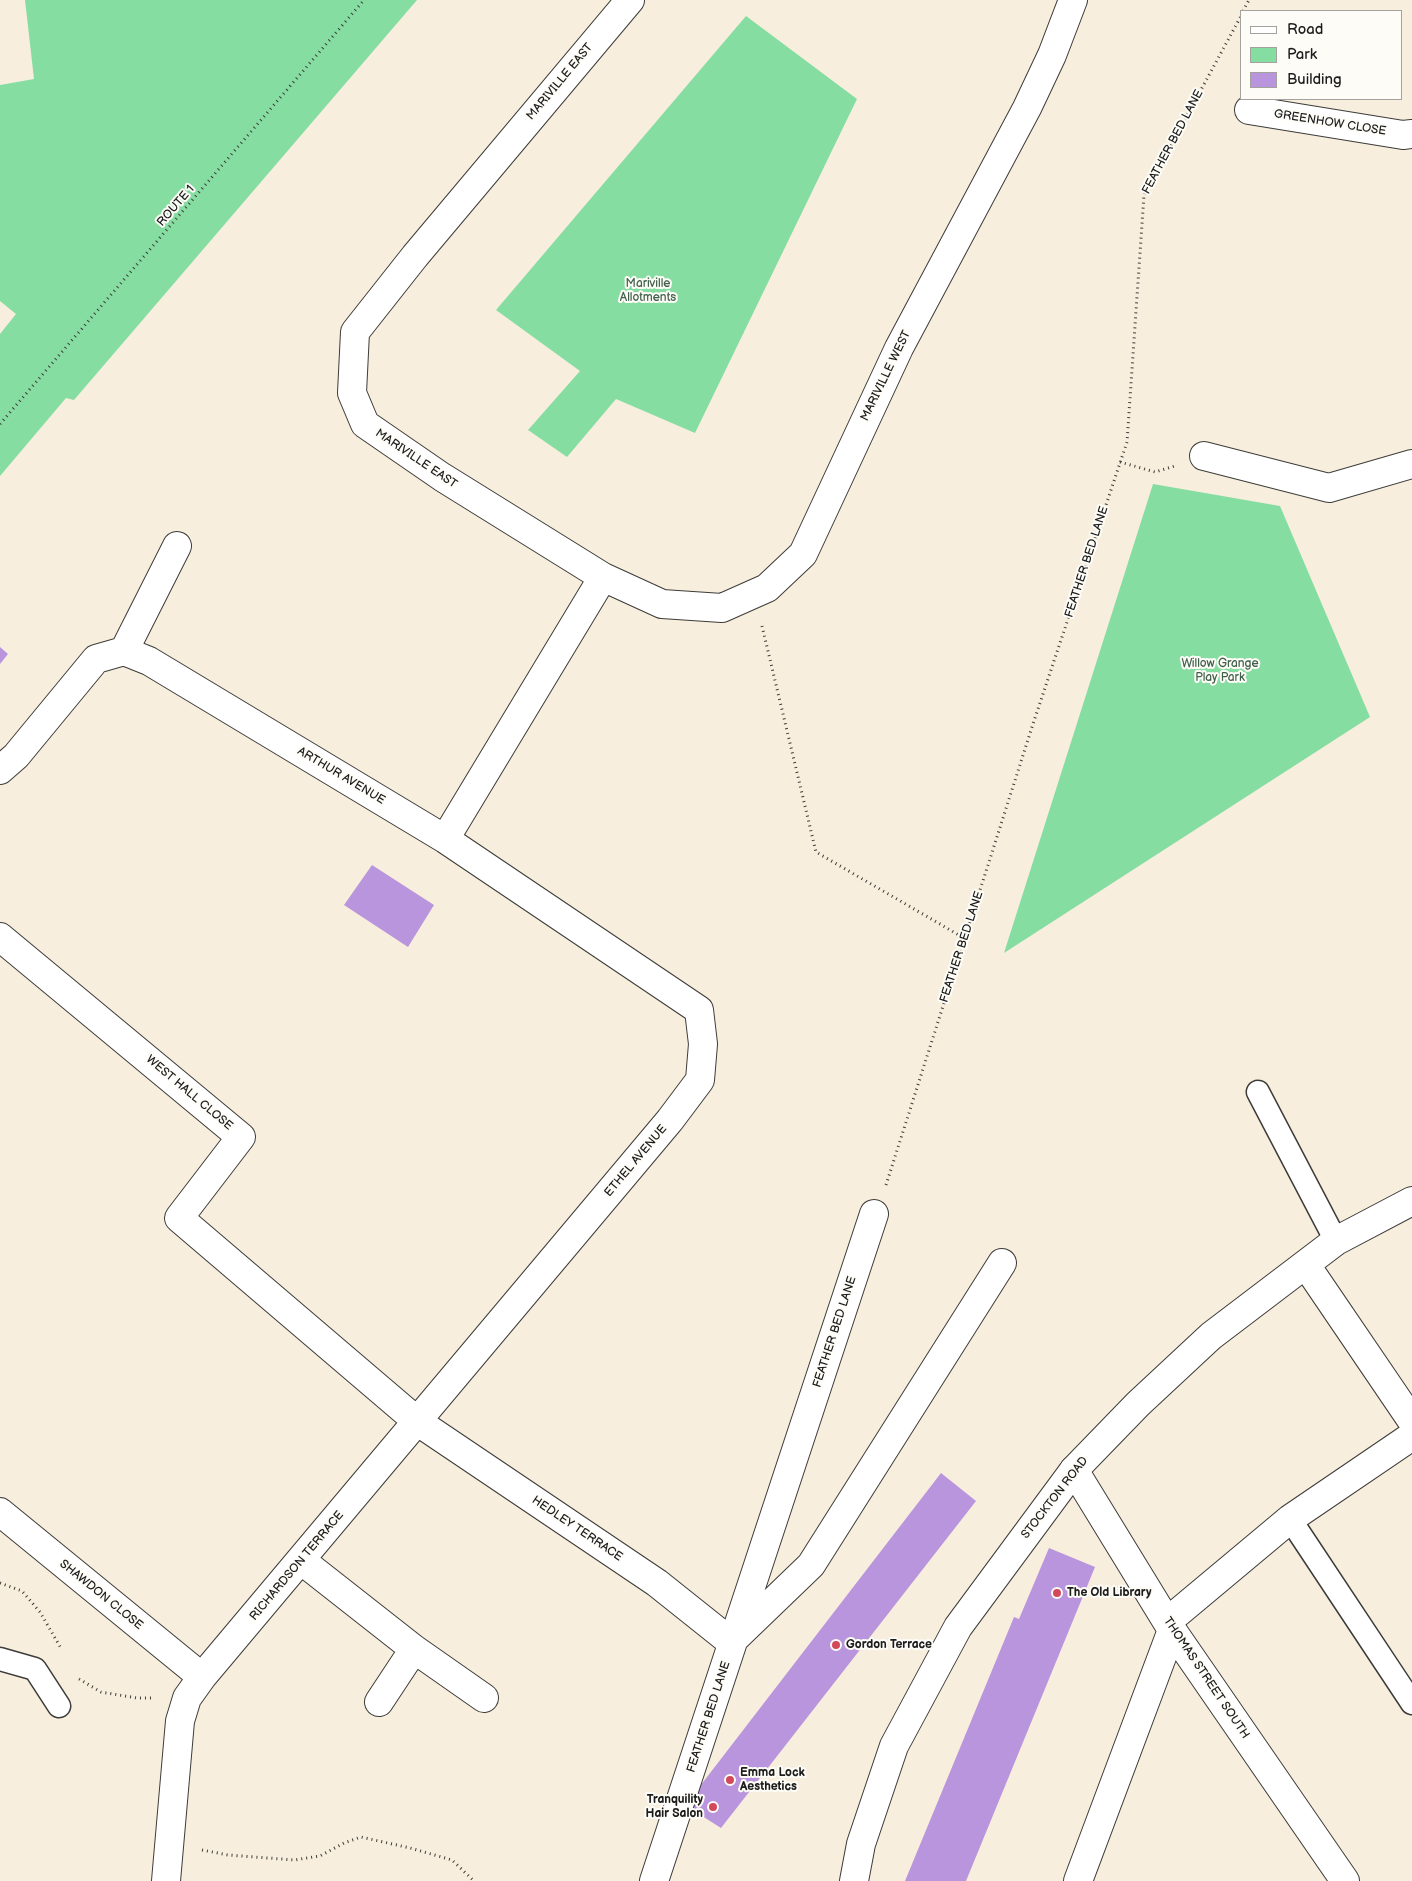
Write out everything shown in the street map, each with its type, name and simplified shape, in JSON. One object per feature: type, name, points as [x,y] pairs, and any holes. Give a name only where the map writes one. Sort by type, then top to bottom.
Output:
[{"type":"street","name":"MARIVILLE EAST","points":[[603,577],[442,477],[365,424],[352,393],[355,332],[415,256],[630,0]]},
{"type":"street","name":"MARIVILLE WEST","points":[[603,577],[662,604],[722,608],[767,588],[803,554],[898,348],[1027,108],[1052,55],[1073,0]]},
{"type":"street","name":"GREENHOW CLOSE","points":[[1249,110],[1404,135],[1412,134]]},
{"type":"street","points":[[1204,456],[1329,488],[1412,464]]},
{"type":"street","points":[[0,770],[16,756],[96,659],[124,651],[177,546]]},
{"type":"street","points":[[445,839],[603,577]]},
{"type":"street","name":"ARTHUR AVENUE","points":[[124,651],[149,661],[445,839],[699,1010]]},
{"type":"street","name":"WEST HALL CLOSE","points":[[0,937],[241,1137],[179,1218],[418,1422]]},
{"type":"street","name":"ETHEL AVENUE","points":[[526,1293],[670,1120],[700,1080],[702,1044],[699,1010]]},
{"type":"street","name":"STOCKTON ROAD","points":[[854,1881],[861,1844],[894,1746],[921,1695],[958,1627],[1074,1470],[1138,1404],[1211,1336],[1336,1241],[1412,1201]]},
{"type":"street","name":"FEATHER BED LANE","points":[[654,1881],[874,1214]]},
{"type":"street","points":[[732,1640],[811,1565],[1002,1263]]},
{"type":"street","points":[[1306,1265],[1412,1421]]},
{"type":"street","name":"RICHARDSON TERRACE","points":[[166,1881],[180,1721],[195,1688],[526,1293]]},
{"type":"street","name":"HEDLEY TERRACE","points":[[418,1422],[657,1583],[732,1640]]},
{"type":"street","points":[[1078,1881],[1170,1626],[1290,1519],[1412,1436]]},
{"type":"street","name":"THOMAS STREET SOUTH","points":[[1074,1470],[1170,1626],[1345,1881]]},
{"type":"street","name":"SHAWDON CLOSE","points":[[0,1512],[195,1688]]},
{"type":"street","points":[[302,1561],[414,1649],[484,1698]]},
{"type":"street","points":[[379,1702],[414,1649]]},
{"type":"lane","points":[[1258,1092],[1336,1241]]},
{"type":"lane","points":[[1290,1519],[1412,1703]]},
{"type":"lane","points":[[0,1659],[35,1669],[59,1706]]},
{"type":"path","name":"ROUTE 1","points":[[0,424],[364,0]]},
{"type":"path","name":"FEATHER BED LANE","points":[[874,1214],[882,1198],[1127,442],[1144,196],[1240,18]]},
{"type":"path","points":[[1120,462],[1156,472],[1204,456]]},
{"type":"path","points":[[754,594],[816,852],[965,938]]},
{"type":"path","points":[[0,1583],[22,1591],[40,1612],[64,1654]]},
{"type":"path","points":[[76,1677],[101,1692],[137,1698],[195,1688]]},
{"type":"path","points":[[169,1844],[228,1855],[294,1860],[320,1856],[344,1843],[361,1837],[452,1860],[474,1881]]},
{"type":"green space","points":[[25,0],[417,0],[74,400],[66,398],[0,476],[0,334],[16,314],[0,301],[0,85],[34,79]]},
{"type":"green space","name":"Mariville Allotments","points":[[746,16],[857,99],[695,433],[616,399],[567,457],[528,430],[580,371],[496,310]]},
{"type":"green space","name":"Willow Grange Play Park","points":[[1153,484],[1280,506],[1370,717],[1004,953]]},
{"type":"building","points":[[0,647],[8,654],[0,664]]},
{"type":"building","points":[[372,865],[434,905],[408,947],[344,905]]},
{"type":"building","name":"Gordon Terrace","points":[[941,1473],[976,1501],[721,1828],[691,1809],[697,1790]]},
{"type":"building","points":[[1049,1548],[1095,1567],[966,1881],[905,1881],[1014,1617],[1019,1619]]},
{"type":"place","name":"The Old Library","points":[[1057,1593]]},
{"type":"place","name":"Gordon Terrace","points":[[836,1645]]},
{"type":"place","name":"Emma Lock Aesthetics","points":[[730,1780]]},
{"type":"place","name":"Tranquility Hair Salon","points":[[713,1807]]}]
